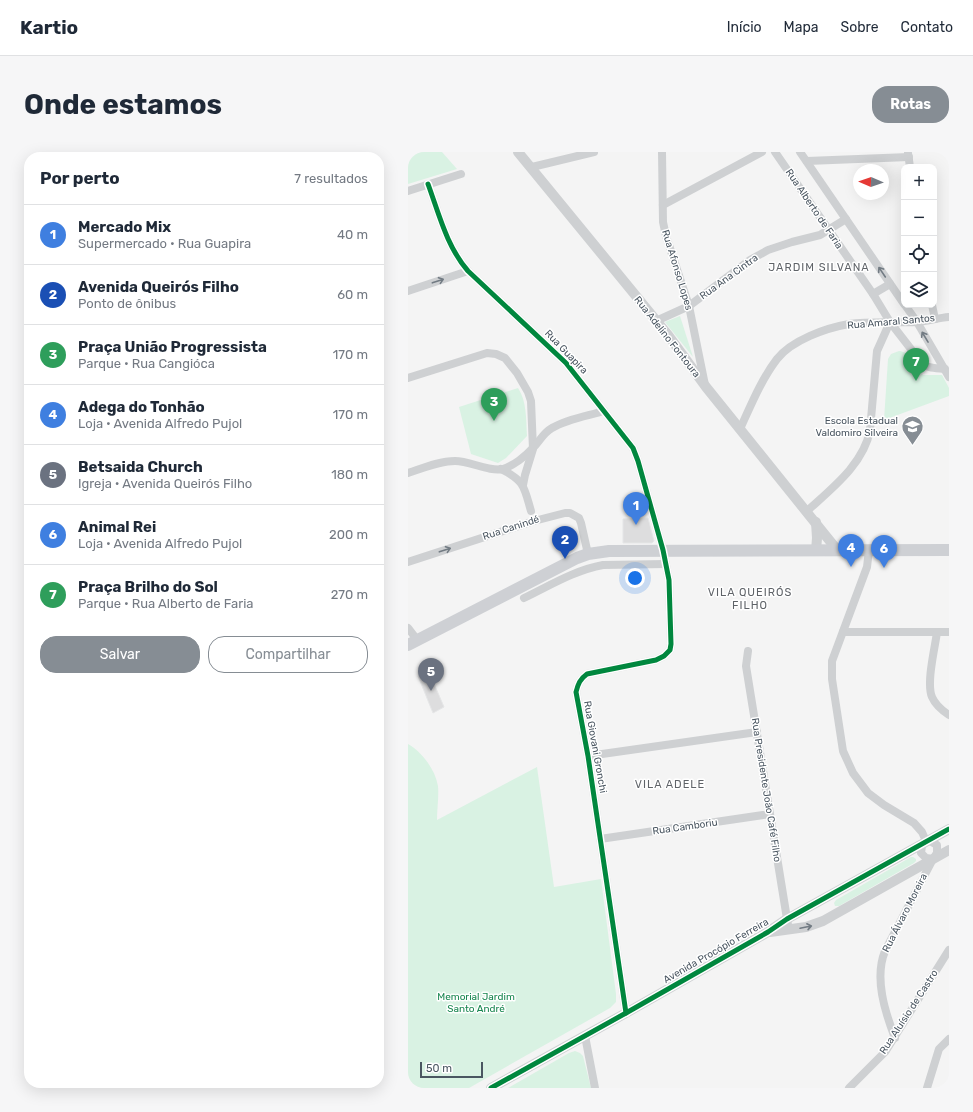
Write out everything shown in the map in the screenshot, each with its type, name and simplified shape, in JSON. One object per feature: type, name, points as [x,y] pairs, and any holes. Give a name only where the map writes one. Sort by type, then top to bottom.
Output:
[{"type":"main road","points":[[413,643],[576,558],[588,554],[609,551],[663,550],[949,550]]},
{"type":"street","name":"Rua Adelino Fontoura","points":[[518,152],[532,167],[656,321],[706,387],[838,550]]},
{"type":"street","points":[[532,167],[594,152]]},
{"type":"street","name":"Rua Afonso Lopes","points":[[662,152],[663,222],[666,236],[689,306],[706,387]]},
{"type":"street","points":[[663,205],[762,152]]},
{"type":"street","name":"Rua Alberto de Faria","points":[[775,152],[873,294],[890,322],[924,366],[947,373]]},
{"type":"street","name":"Rua Alberto de Faria","points":[[800,152],[901,300]]},
{"type":"street","points":[[807,161],[908,154],[910,164]]},
{"type":"street","points":[[408,191],[461,174]]},
{"type":"street","name":"Rua Guapira","points":[[428,184],[445,233],[454,253],[468,271],[566,363],[633,448],[636,453],[663,550]]},
{"type":"street","name":"Rua Ana Cintra","points":[[656,321],[689,306],[750,260],[768,250],[820,235],[846,219]]},
{"type":"street","points":[[408,291],[468,271]]},
{"type":"street","points":[[873,294],[890,284]]},
{"type":"street","name":"Rua Alberto de Faria","points":[[907,308],[947,373]]},
{"type":"street","points":[[933,308],[935,319]]},
{"type":"street","name":"Rua Amaral Santos","points":[[740,429],[764,378],[778,358],[790,347],[807,337],[849,324],[916,322],[949,316]]},
{"type":"street","points":[[807,511],[847,473],[865,448],[870,430],[877,351],[890,322]]},
{"type":"street","points":[[408,378],[487,353],[496,354],[509,362],[524,383],[531,401],[533,448],[523,485]]},
{"type":"street","points":[[501,469],[512,465],[533,448],[542,436],[551,429],[564,423],[604,411]]},
{"type":"street","points":[[408,473],[437,464],[455,461],[501,469],[516,477],[523,485],[531,511]]},
{"type":"street","name":"Rua Canindé","points":[[408,562],[534,521],[565,513],[570,513],[579,518],[588,554]]},
{"type":"street","points":[[816,522],[816,550]]},
{"type":"street","name":"Rua Giovani Gronchi","points":[[626,1013],[588,756],[576,692],[583,677],[592,672],[656,660],[667,654],[670,650],[670,588],[663,550]]},
{"type":"street","points":[[869,550],[867,567],[835,652],[831,670],[845,758],[853,773],[868,793],[884,805],[914,823],[922,832],[926,841]]},
{"type":"street","points":[[524,598],[578,572],[594,567],[608,565],[666,564]]},
{"type":"street","points":[[408,628],[413,643]]},
{"type":"street","points":[[843,632],[949,632]]},
{"type":"street","points":[[937,632],[930,686],[932,698],[949,716]]},
{"type":"street","name":"Rua Presidente João Café Filho","points":[[748,651],[746,666],[788,930]]},
{"type":"street","points":[[588,756],[757,732]]},
{"type":"street","name":"Rua Camboriu","points":[[600,839],[770,814]]},
{"type":"street","name":"Avenida Procópio Ferreira","points":[[491,1088],[768,932],[787,919],[949,829]]},
{"type":"street","points":[[926,841],[930,841],[937,846],[937,853],[932,859],[926,858],[921,853],[922,846],[926,841]]},
{"type":"street","name":"Avenida Procópio Ferreira","points":[[768,932],[806,927],[823,921],[949,850]]},
{"type":"street","name":"Rua Álvaro Moreira","points":[[895,1038],[887,1018],[884,1004],[881,972],[882,964],[886,951],[932,859]]},
{"type":"street","name":"Rua Aluísio de Castro","points":[[849,1088],[886,1052],[949,950]]},
{"type":"street","points":[[585,1036],[595,1088]]},
{"type":"street","points":[[927,1088],[940,1049],[949,1039]]},
{"type":"green space","points":[[408,152],[442,152],[457,169],[408,184]]},
{"type":"green space","points":[[680,316],[693,357],[665,322]]},
{"type":"green space","points":[[899,351],[910,357],[923,375],[942,375],[949,388],[949,396],[884,420],[888,359],[891,354]]},
{"type":"green space","points":[[518,388],[525,405],[527,436],[506,458],[498,463],[471,454],[459,407]]},
{"type":"green space","name":"Memorial Jardim Santo André","points":[[408,744],[423,756],[434,773],[438,786],[437,820],[537,767],[554,887],[601,879],[616,1002],[610,1008],[469,1088],[408,1088]]},
{"type":"green space","points":[[911,857],[916,859],[914,863],[839,906],[835,906],[834,903],[836,900]]},
{"type":"green space","points":[[575,1051],[583,1056],[591,1088],[508,1088],[569,1053]]},
{"type":"building","points":[[648,518],[654,541],[652,543],[623,543],[623,519]]},
{"type":"building","points":[[429,672],[444,707],[433,713],[418,676]]},
{"type":"cycle path","points":[[428,184],[449,241],[461,262],[468,271],[566,363],[633,448],[663,550],[669,580],[670,650],[664,656],[656,660],[587,674],[580,682],[576,692],[588,756],[626,1013]]},
{"type":"cycle path","points":[[491,1088],[768,932],[787,919],[949,829]]},
{"type":"place","name":"Praça Brilho do Sol","points":[[916,381]]},
{"type":"place","name":"Praça União Progressista","points":[[494,421]]},
{"type":"place","name":"Escola Estadual Valdomiro Silveira","points":[[913,446]]},
{"type":"place","name":"Mercado Mix","points":[[636,525]]},
{"type":"place","name":"Avenida Queirós Filho","points":[[565,559]]},
{"type":"place","name":"Adega do Tonhão","points":[[851,567]]},
{"type":"place","name":"Animal Rei","points":[[884,568]]},
{"type":"place","name":"Betsaida Church","points":[[431,691]]},
{"type":"district","name":"JARDIM SILVANA","points":[[819,267]]},
{"type":"district","name":"VILA QUEIRÓS FILHO","points":[[750,598]]},
{"type":"district","name":"VILA ADELE","points":[[670,784]]}]
